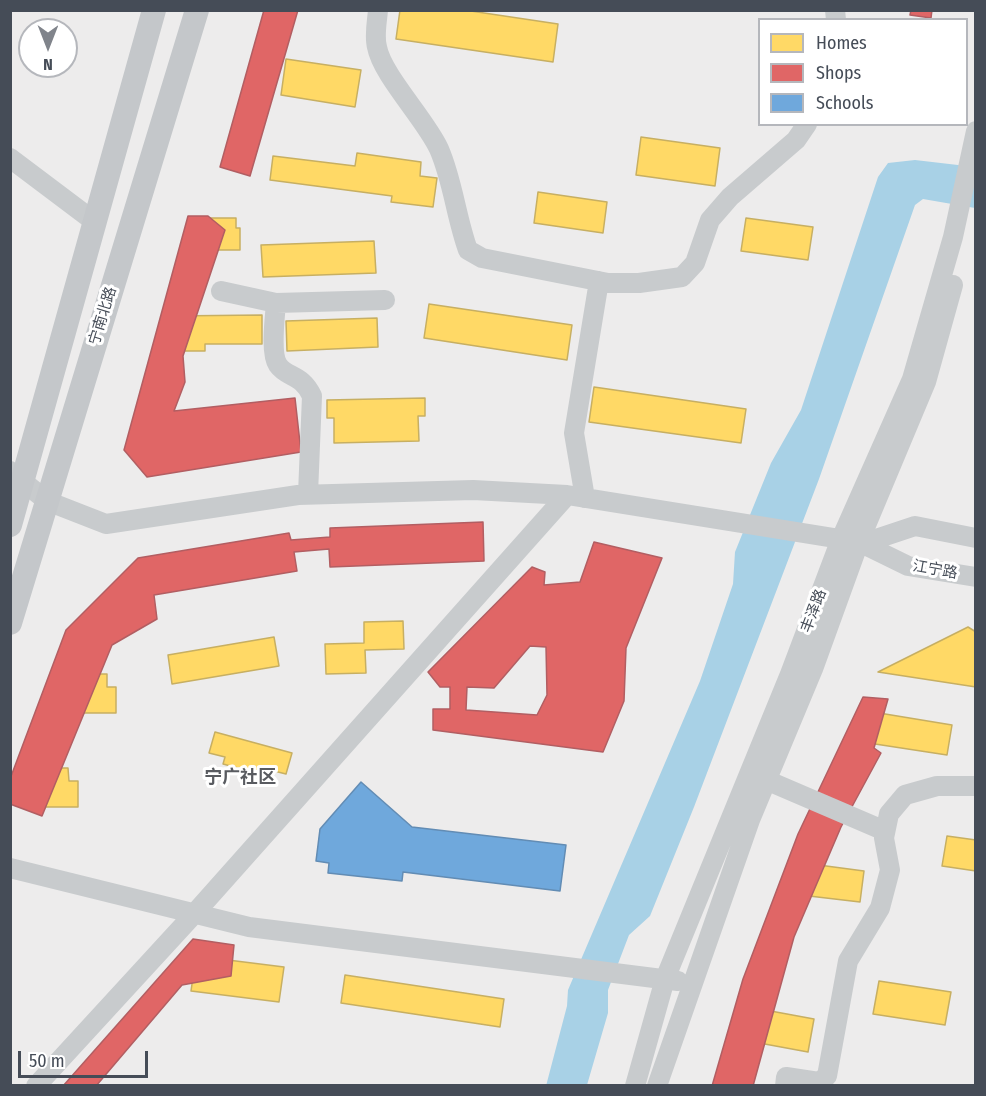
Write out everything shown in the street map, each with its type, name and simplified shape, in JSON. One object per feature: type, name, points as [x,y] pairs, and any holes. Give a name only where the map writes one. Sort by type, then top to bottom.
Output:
[{"type":"main road","points":[[10,525],[17,476],[95,222],[154,10]]},
{"type":"main road","name":"宁南北路","points":[[10,622],[197,10]]},
{"type":"street","points":[[378,10],[377,47],[383,62],[437,145],[447,169],[458,219],[468,250],[482,258],[599,281],[639,283],[682,277],[695,263],[710,220],[730,197],[796,140],[806,126]]},
{"type":"street","name":"丰泽路","points":[[657,1086],[691,982],[766,780],[813,669],[912,379],[958,217],[970,167],[975,131]]},
{"type":"street","points":[[10,158],[95,222]]},
{"type":"street","name":"丰泽路","points":[[635,1086],[665,979],[790,674],[855,541],[926,382],[964,248],[975,198]]},
{"type":"street","points":[[36,1086],[576,496],[574,433],[599,281]]},
{"type":"street","points":[[221,291],[276,303],[385,300]]},
{"type":"street","points":[[276,303],[274,353],[278,366],[307,384],[312,396],[309,494]]},
{"type":"street","points":[[17,476],[47,501],[106,524],[309,494],[473,490],[576,496],[855,541],[915,526],[975,538]]},
{"type":"street","name":"江宁路","points":[[855,541],[908,566],[975,577]]},
{"type":"street","points":[[766,780],[885,831]]},
{"type":"street","points":[[785,1086],[786,1077],[819,1082],[827,1076],[848,961],[880,908],[890,870],[885,831],[889,814],[905,795],[937,786],[975,786]]},
{"type":"street","points":[[10,868],[249,927],[691,982]]},
{"type":"water","points":[[915,160],[975,167],[975,208],[923,199],[915,205],[819,479],[694,807],[650,916],[629,935],[608,990],[608,1013],[587,1085],[546,1086],[567,1006],[568,990],[700,681],[733,584],[735,552],[771,463],[801,410],[878,177],[888,163]]},
{"type":"building: Homes","points":[[400,10],[464,10],[558,24],[553,62],[396,39]]},
{"type":"building: Homes","points":[[286,59],[361,70],[355,107],[281,95]]},
{"type":"building: Homes","points":[[641,137],[720,148],[715,186],[636,175]]},
{"type":"building: Homes","points":[[357,153],[421,162],[420,176],[437,178],[433,207],[391,202],[392,196],[270,180],[273,156],[355,166]]},
{"type":"building: Homes","points":[[538,192],[607,202],[603,233],[534,223]]},
{"type":"building: Homes","points":[[201,218],[236,218],[236,228],[240,228],[240,250],[197,250],[197,227],[201,227]]},
{"type":"building: Homes","points":[[746,218],[813,227],[808,260],[741,251]]},
{"type":"building: Homes","points":[[374,241],[376,273],[263,277],[261,245]]},
{"type":"building: Homes","points":[[429,304],[572,325],[567,360],[424,338]]},
{"type":"building: Homes","points":[[262,315],[262,344],[205,344],[205,351],[171,351],[171,316]]},
{"type":"building: Homes","points":[[377,318],[378,347],[287,351],[286,321]]},
{"type":"building: Homes","points":[[594,387],[746,409],[741,443],[589,422]]},
{"type":"building: Homes","points":[[425,398],[425,416],[418,416],[419,441],[334,443],[334,418],[327,418],[327,400]]},
{"type":"building: Homes","points":[[292,405],[298,448],[194,462],[193,455],[150,461],[144,418],[189,412],[189,419]]},
{"type":"building: Homes","points":[[480,530],[481,559],[333,565],[332,536]]},
{"type":"building: Homes","points":[[288,541],[293,569],[148,593],[152,615],[117,621],[112,590],[145,584],[142,566]]},
{"type":"building: Homes","points":[[403,621],[404,649],[365,650],[366,673],[326,674],[325,644],[364,643],[364,622]]},
{"type":"building: Homes","points":[[968,627],[976,632],[976,687],[878,672]]},
{"type":"building: Homes","points":[[274,637],[279,666],[172,684],[168,655]]},
{"type":"building: Homes","points":[[63,674],[107,674],[107,687],[116,687],[116,713],[63,713]]},
{"type":"building: Homes","points":[[867,711],[952,725],[947,755],[862,742]]},
{"type":"building: Homes","points":[[215,732],[292,753],[286,774],[270,770],[268,776],[223,764],[225,757],[209,753]]},
{"type":"building: Homes","points":[[25,768],[68,768],[69,781],[78,781],[78,807],[25,807]]},
{"type":"building: Homes","points":[[947,836],[976,840],[976,871],[942,866]]},
{"type":"building: Homes","points":[[796,862],[864,871],[860,902],[792,894]]},
{"type":"building: Homes","points":[[196,956],[284,967],[279,1002],[191,991]]},
{"type":"building: Homes","points":[[345,975],[504,999],[500,1027],[341,1003]]},
{"type":"building: Homes","points":[[879,981],[951,992],[945,1025],[873,1014]]},
{"type":"building: Homes","points":[[749,1007],[814,1019],[808,1052],[743,1040]]},
{"type":"building: Shops","points":[[264,10],[298,10],[250,176],[220,167]]},
{"type":"building: Shops","points":[[911,10],[932,10],[931,18],[910,15]]},
{"type":"building: Shops","points":[[188,216],[208,216],[225,230],[183,356],[185,382],[174,411],[295,398],[301,452],[147,477],[124,450]]},
{"type":"building: Shops","points":[[483,522],[484,561],[330,567],[329,549],[294,552],[297,571],[154,595],[157,619],[112,645],[42,816],[10,804],[10,779],[66,630],[138,558],[289,533],[291,540],[330,537],[330,528]]},
{"type":"building: Shops","points":[[594,542],[662,558],[626,648],[624,701],[603,752],[433,730],[433,709],[450,709],[450,687],[440,687],[428,672],[532,567],[545,572],[544,585],[580,582]],"holes":[[[530,646],[546,647],[547,695],[537,715],[466,710],[467,687],[494,688]]]},
{"type":"building: Shops","points":[[863,697],[888,699],[874,748],[881,753],[841,827],[794,937],[753,1086],[712,1086],[743,979],[798,834]]},
{"type":"building: Shops","points":[[193,939],[234,945],[231,976],[182,985],[96,1086],[63,1086]]},
{"type":"building: Schools","points":[[361,782],[412,827],[566,845],[560,891],[403,872],[402,881],[328,873],[329,863],[316,861],[320,829]]},
{"type":"district","name":"宁广社区","points":[[240,778]]}]
